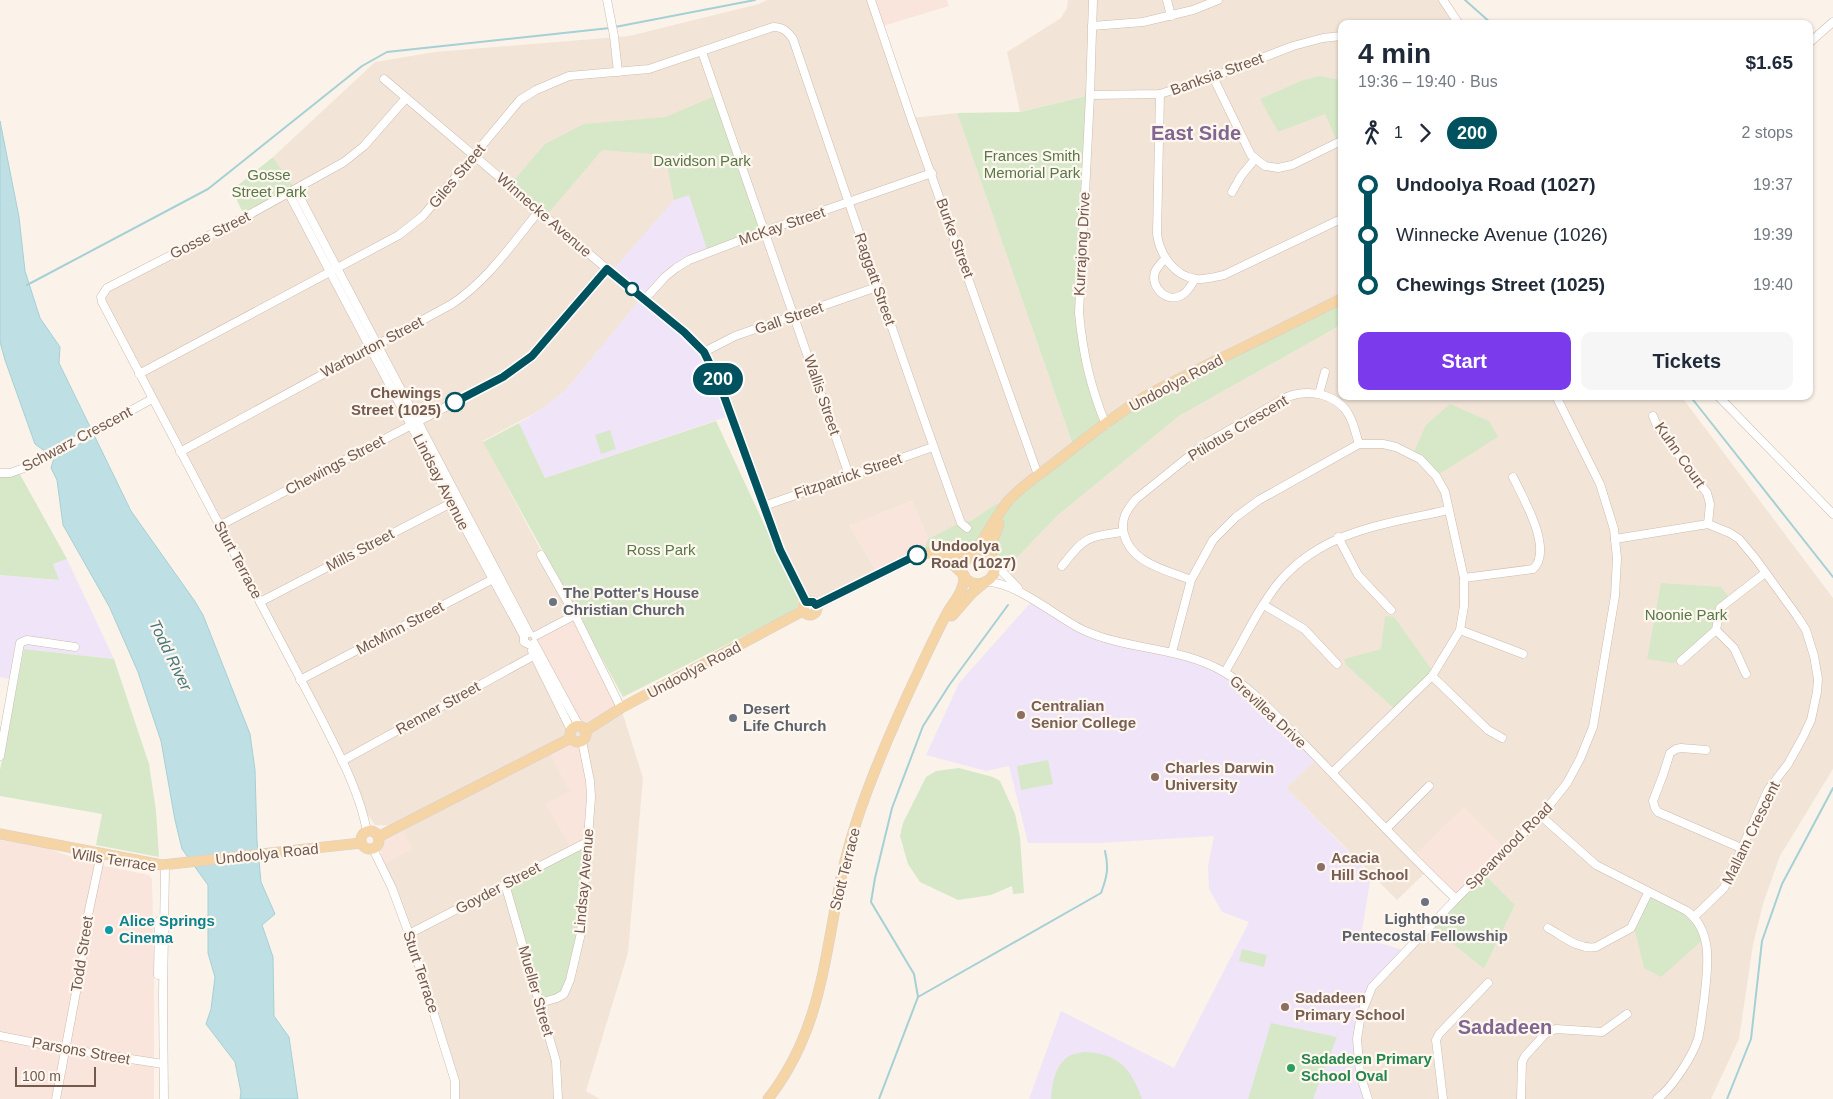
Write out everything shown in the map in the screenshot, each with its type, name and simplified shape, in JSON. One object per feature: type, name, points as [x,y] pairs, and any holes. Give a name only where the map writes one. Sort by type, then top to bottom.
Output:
[{"type":"main road","name":"Undoolya Road","points":[[964,574],[963,562],[976,548],[1005,506],[1038,475],[1125,410],[1156,391],[1338,300]]},
{"type":"main road","name":"Undoolya Road","points":[[903,562],[924,557],[942,558],[956,565],[973,583],[986,582],[994,573],[990,549],[996,528],[1010,504],[1023,488]]},
{"type":"main road","name":"Undoolya Road","points":[[378,837],[809,606],[917,555],[928,552],[969,555],[981,552],[990,556],[993,561]]},
{"type":"main road","name":"Stott Terrace","points":[[768,1099],[790,1068],[809,1026],[824,968],[841,876],[857,820],[884,750],[946,614],[963,586],[964,574]]},
{"type":"main road","name":"Stott Terrace","points":[[934,641],[950,617],[966,599],[986,582]]},
{"type":"main road","points":[[577,731],[586,735],[582,741]]},
{"type":"main road","points":[[367,832],[372,832],[378,837],[377,845],[373,849],[364,848],[361,843],[362,835],[367,832]]},
{"type":"main road","name":"Wills Terrace","points":[[0,834],[150,868],[165,866]]},
{"type":"main road","name":"Wills Terrace","points":[[0,840],[100,856]]},
{"type":"main road","name":"Undoolya Road","points":[[165,866],[361,843]]},
{"type":"street","points":[[606,0],[614,36],[618,72]]},
{"type":"street","name":"Burke Street","points":[[871,0],[1038,475]]},
{"type":"street","name":"Kurrajong Drive","points":[[1092,0],[1090,95],[1079,313],[1091,386],[1106,424]]},
{"type":"street","points":[[1167,0],[1171,16]]},
{"type":"street","points":[[1092,26],[1143,22],[1171,16],[1218,0]]},
{"type":"street","points":[[1443,0],[1456,20]]},
{"type":"street","points":[[1813,40],[1833,22]]},
{"type":"street","name":"Giles Street","points":[[140,374],[399,235],[423,216],[520,100],[536,90],[569,76],[649,69],[773,27],[784,29]]},
{"type":"street","name":"Raggatt Street","points":[[784,29],[792,39],[933,446],[961,523],[967,528]]},
{"type":"street","name":"Banksia Street","points":[[1090,95],[1160,94],[1214,77],[1293,46],[1323,38],[1338,36]]},
{"type":"street","name":"Wallis Street","points":[[702,52],[850,475]]},
{"type":"street","points":[[1214,77],[1247,146],[1255,159],[1270,168],[1284,168],[1338,142]]},
{"type":"street","name":"Winnecke Avenue","points":[[384,79],[475,155],[539,212],[684,332],[704,352],[720,385],[780,550],[809,606]]},
{"type":"street","points":[[1160,94],[1157,234],[1160,249],[1165,259],[1174,268],[1195,279],[1224,276],[1338,220]]},
{"type":"street","name":"Gosse Street","points":[[102,293],[107,288],[293,192],[344,162],[364,146],[406,98]]},
{"type":"street","points":[[1232,192],[1241,176],[1255,159]]},
{"type":"street","name":"McKay Street","points":[[645,299],[665,277],[689,260],[765,231],[932,173]]},
{"type":"street","name":"Lindsay Avenue","points":[[293,192],[378,344],[415,423],[455,501],[530,639],[577,731]]},
{"type":"street","name":"Lindsay Avenue","points":[[293,192],[329,271],[370,348],[415,423]]},
{"type":"street","name":"Warburton Street","points":[[180,452],[452,304],[467,294],[484,279],[539,212]]},
{"type":"street","points":[[1165,259],[1155,274],[1154,280],[1160,292],[1171,297],[1183,295],[1195,279]]},
{"type":"street","name":"Chewings Street","points":[[219,526],[503,377],[532,356],[607,269]]},
{"type":"street","name":"Gall Street","points":[[704,352],[735,336],[877,287]]},
{"type":"street","name":"Sturt Terrace","points":[[102,293],[102,302],[342,761],[358,801],[367,832]]},
{"type":"street","points":[[1319,394],[1325,372]]},
{"type":"street","name":"Ptilotus Crescent","points":[[1123,532],[1125,514],[1136,499],[1203,446],[1297,393],[1319,394],[1337,401],[1350,416],[1359,444]]},
{"type":"street","name":"Schwarz Crescent","points":[[0,473],[10,473],[30,466],[152,399]]},
{"type":"street","name":"Spearwood Road","points":[[1368,1099],[1360,1074],[1357,1039],[1358,1027],[1372,987],[1541,816],[1567,783],[1580,760],[1593,727],[1615,596],[1617,558],[1614,529],[1600,484],[1558,400]]},
{"type":"street","points":[[1722,400],[1833,514]]},
{"type":"street","name":"Kuhn Court","points":[[1653,416],[1657,426],[1707,494],[1710,504],[1708,524]]},
{"type":"street","points":[[1172,652],[1191,580],[1213,540],[1236,517],[1259,500],[1359,444],[1396,446],[1420,459],[1439,481],[1445,492],[1464,578],[1464,606],[1460,630],[1432,676],[1332,772]]},
{"type":"street","name":"Fitzpatrick Street","points":[[764,506],[933,446]]},
{"type":"street","points":[[1464,578],[1532,569],[1538,562],[1540,554],[1535,526],[1513,478]]},
{"type":"street","name":"Mills Street","points":[[260,602],[455,501]]},
{"type":"street","points":[[1225,672],[1280,581],[1321,546],[1338,537],[1358,530],[1448,510]]},
{"type":"street","points":[[1615,539],[1708,524]]},
{"type":"street","name":"Mallam Crescent","points":[[1694,917],[1724,888],[1768,790],[1788,764],[1804,737],[1811,720],[1817,692],[1817,668],[1806,630],[1739,539],[1730,532],[1708,524]]},
{"type":"street","points":[[1062,566],[1081,543],[1097,536],[1123,532],[1128,546],[1137,556],[1191,580]]},
{"type":"street","points":[[1338,537],[1350,564],[1358,575],[1392,610]]},
{"type":"street","points":[[541,555],[575,615],[621,708]]},
{"type":"street","name":"Grevillea Drive","points":[[993,561],[1008,579],[1033,600]]},
{"type":"street","points":[[1681,662],[1716,630],[1720,608],[1765,573]]},
{"type":"street","name":"McMinn Street","points":[[300,680],[496,578]]},
{"type":"street","name":"Grevillea Drive","points":[[986,582],[1004,584],[1065,621],[1100,636],[1119,642],[1172,652],[1225,672],[1264,704],[1456,900]]},
{"type":"street","points":[[1264,605],[1304,629],[1337,664]]},
{"type":"street","points":[[530,639],[575,615]]},
{"type":"street","points":[[1460,630],[1523,654]]},
{"type":"street","points":[[1716,630],[1734,648],[1746,674]]},
{"type":"street","name":"Lindsay Avenue","points":[[530,639],[533,656],[577,731]]},
{"type":"street","points":[[0,756],[20,643],[27,640],[75,647]]},
{"type":"street","name":"Renner Street","points":[[342,761],[533,656]]},
{"type":"street","points":[[1432,676],[1488,730],[1502,738]]},
{"type":"street","name":"Lindsay Avenue","points":[[540,1004],[564,994],[570,980],[581,933],[591,797],[590,780],[582,741]]},
{"type":"street","points":[[1706,750],[1681,748],[1672,750],[1654,796],[1655,808],[1658,812],[1741,848]]},
{"type":"street","points":[[1386,829],[1429,786]]},
{"type":"street","points":[[1541,816],[1596,865],[1648,893],[1678,906],[1694,917],[1706,941],[1708,965],[1699,1032],[1695,1045],[1680,1071],[1657,1099]]},
{"type":"street","name":"Goyder Street","points":[[409,934],[587,842]]},
{"type":"street","name":"Sturt Terrace","points":[[373,849],[392,888],[409,934],[455,1080],[455,1099]]},
{"type":"street","name":"Todd Street","points":[[56,1099],[100,856]]},
{"type":"street","points":[[159,1099],[165,866]]},
{"type":"street","name":"Mueller Street","points":[[505,884],[557,1069],[558,1099]]},
{"type":"street","points":[[1548,928],[1578,945],[1596,948],[1632,928],[1648,893]]},
{"type":"street","points":[[1443,1099],[1436,1040],[1439,1034],[1488,983]]},
{"type":"street","points":[[1521,1099],[1522,1062],[1525,1056],[1546,1033],[1556,1029],[1602,1032],[1627,1014]]},
{"type":"street","name":"Parsons Street","points":[[0,1036],[160,1065]]},
{"type":"street","points":[[160,1065],[164,1099]]},
{"type":"shaded area","points":[[767,0],[871,0],[911,118],[957,113],[1074,448],[1004,504],[996,504],[972,520],[955,525],[928,539],[912,501],[850,526],[878,574],[813,602],[808,601],[780,550],[732,415],[642,297],[566,390],[539,411],[483,441],[575,615],[621,708],[643,778],[628,953],[586,1091],[600,1099],[455,1099],[455,1080],[383,864],[411,849],[400,826],[375,825],[358,801],[342,761],[102,302],[103,293],[296,190],[273,157],[375,62],[435,52],[629,36],[759,4]]},
{"type":"shaded area","points":[[871,0],[947,0],[949,6],[880,27]]},
{"type":"shaded area","points":[[1068,0],[1443,0],[1456,20],[1338,20],[1338,301],[1106,425],[1082,339],[1089,95],[1020,112],[1007,52],[1061,18],[1067,8]]},
{"type":"shaded area","points":[[689,195],[708,252],[689,260],[645,299],[704,352],[732,415],[545,478],[519,423],[539,411],[566,390],[642,297],[611,272],[674,200]]},
{"type":"shaded area","points":[[1338,327],[1338,400],[1684,400],[1833,598],[1833,769],[1780,856],[1763,904],[1753,945],[1739,1039],[1711,1099],[1368,1099],[1357,1039],[1372,987],[1431,926],[1484,969],[1515,905],[1427,871],[1397,900],[1286,788],[1100,636],[1033,600],[1004,575],[1011,564],[1057,516],[1179,416]]},
{"type":"shaded area","points":[[912,501],[928,539],[923,553],[878,574],[850,526]]},
{"type":"shaded area","points":[[67,559],[114,659],[24,649],[18,681],[0,677],[0,575],[58,580],[53,564]]},
{"type":"shaded area","points":[[1033,600],[1085,631],[1172,652],[1225,672],[1318,758],[1286,788],[1371,875],[1361,937],[1406,951],[1372,987],[1357,1039],[1368,1099],[1029,1099],[1061,1011],[1174,1068],[1249,922],[1222,912],[1209,889],[1208,866],[1214,836],[1100,843],[1028,843],[1009,766],[986,771],[926,755],[959,683]]},
{"type":"shaded area","points":[[575,615],[621,708],[585,728],[534,643],[535,639]]},
{"type":"shaded area","points":[[574,738],[581,738],[590,781],[587,842],[572,850],[546,804],[570,791],[547,749]]},
{"type":"shaded area","points":[[1464,807],[1506,850],[1483,873],[1455,894],[1413,857]]},
{"type":"shaded area","points":[[400,826],[412,849],[383,864],[379,843]]},
{"type":"shaded area","points":[[0,840],[44,847],[89,863],[149,875],[152,879],[154,1099],[0,1099]]},
{"type":"green space","points":[[1319,76],[1338,79],[1338,143],[1325,114],[1278,132],[1260,99],[1301,81]]},
{"type":"green space","name":"Davidson Park","points":[[717,95],[765,231],[708,252],[689,195],[674,200],[665,155],[602,150],[546,216],[509,186],[545,144],[584,124],[666,117]]},
{"type":"green space","name":"Frances Smith Memorial Park","points":[[1090,95],[1082,339],[1106,424],[1125,410],[1338,301],[1338,327],[1179,416],[1057,516],[1011,564],[1004,575],[994,566],[995,529],[1010,504],[1074,448],[957,113],[1020,112]]},
{"type":"green space","name":"Gosse Street Park","points":[[273,157],[296,190],[245,217],[232,190]]},
{"type":"green space","points":[[1450,404],[1489,421],[1498,437],[1436,476],[1413,454],[1426,425]]},
{"type":"green space","name":"Ross Park","points":[[716,421],[799,599],[797,609],[623,697],[483,442],[519,423],[545,478]]},
{"type":"green space","points":[[610,430],[616,449],[601,454],[595,435]]},
{"type":"green space","points":[[18,471],[67,559],[53,564],[59,580],[0,575],[0,473]]},
{"type":"green space","points":[[996,504],[1004,504],[972,553],[923,553],[928,539],[955,525],[972,520]]},
{"type":"green space","name":"Noonie Park","points":[[1661,583],[1721,587],[1731,600],[1720,608],[1716,630],[1681,661],[1672,663],[1647,659]]},
{"type":"green space","points":[[1385,616],[1394,617],[1434,673],[1396,710],[1346,665],[1344,659],[1381,649]]},
{"type":"green space","points":[[24,649],[114,659],[149,764],[156,811],[159,857],[96,845],[102,814],[0,796],[0,770]]},
{"type":"green space","points":[[1048,760],[1053,784],[1021,790],[1017,766]]},
{"type":"green space","points":[[959,768],[993,777],[1000,781],[1015,814],[1020,837],[1024,893],[1013,894],[1012,886],[991,895],[958,900],[920,882],[908,864],[900,836],[903,823],[926,777],[936,771]]},
{"type":"green space","points":[[587,842],[581,933],[564,994],[540,1003],[505,884]]},
{"type":"green space","points":[[1483,873],[1515,905],[1484,969],[1431,926]]},
{"type":"green space","points":[[1648,893],[1687,911],[1705,938],[1661,977],[1644,968],[1635,931],[1631,928]]},
{"type":"green space","points":[[1242,949],[1267,955],[1264,967],[1239,961]]},
{"type":"green space","name":"Sadadeen Primary School Oval","points":[[1271,1023],[1337,1037],[1313,1099],[1248,1099]]},
{"type":"green space","points":[[1083,1052],[1105,1055],[1122,1064],[1133,1079],[1142,1099],[1051,1099],[1055,1074],[1061,1063],[1071,1055]]},
{"type":"water","name":"Todd River","points":[[0,121],[19,217],[25,271],[40,318],[60,347],[59,363],[131,511],[203,615],[250,734],[255,770],[257,841],[261,882],[275,914],[262,925],[273,957],[274,1016],[289,1037],[298,1099],[240,1099],[241,1092],[235,1062],[206,1024],[211,1009],[215,977],[208,953],[208,885],[182,849],[161,741],[138,672],[109,606],[63,525],[57,480],[51,468],[54,458],[35,444],[0,342]]},
{"type":"waterway","points":[[615,27],[755,0]]},
{"type":"waterway","points":[[1465,0],[1488,20]]},
{"type":"waterway","points":[[27,285],[208,189],[362,66],[387,52],[610,28]]},
{"type":"waterway","points":[[1693,400],[1833,577]]},
{"type":"waterway","points":[[879,1099],[918,997],[914,974],[871,902],[892,808],[923,726],[950,684],[1008,605]]},
{"type":"waterway","points":[[1727,1099],[1751,1039],[1762,941],[1782,884],[1833,788]]},
{"type":"waterway","points":[[918,997],[1101,893],[1107,872],[1105,851]]},
{"type":"bus line","name":"200","points":[[455,402],[503,377],[532,356],[607,269],[684,332],[704,352],[732,415],[780,550],[806,602],[811,601],[816,605],[917,555]]},
{"type":"place","name":"Chewings Street (1025)","points":[[455,402]]},
{"type":"place","name":"Undoolya Road (1027)","points":[[917,555]]},
{"type":"place","name":"The Potter's House Christian Church","points":[[553,602]]},
{"type":"place","name":"Centralian Senior College","points":[[1021,715]]},
{"type":"place","name":"Desert Life Church","points":[[733,718]]},
{"type":"place","name":"Charles Darwin University","points":[[1155,777]]},
{"type":"place","name":"Acacia Hill School","points":[[1321,867]]},
{"type":"place","name":"Lighthouse Pentecostal Fellowship","points":[[1425,902]]},
{"type":"place","name":"Alice Springs Cinema","points":[[109,930]]},
{"type":"place","name":"Sadadeen Primary School","points":[[1285,1007]]},
{"type":"place","name":"Sadadeen Primary School Oval","points":[[1291,1068]]},
{"type":"district","name":"East Side","points":[[1196,133]]},
{"type":"district","name":"Sadadeen","points":[[1505,1027]]}]
